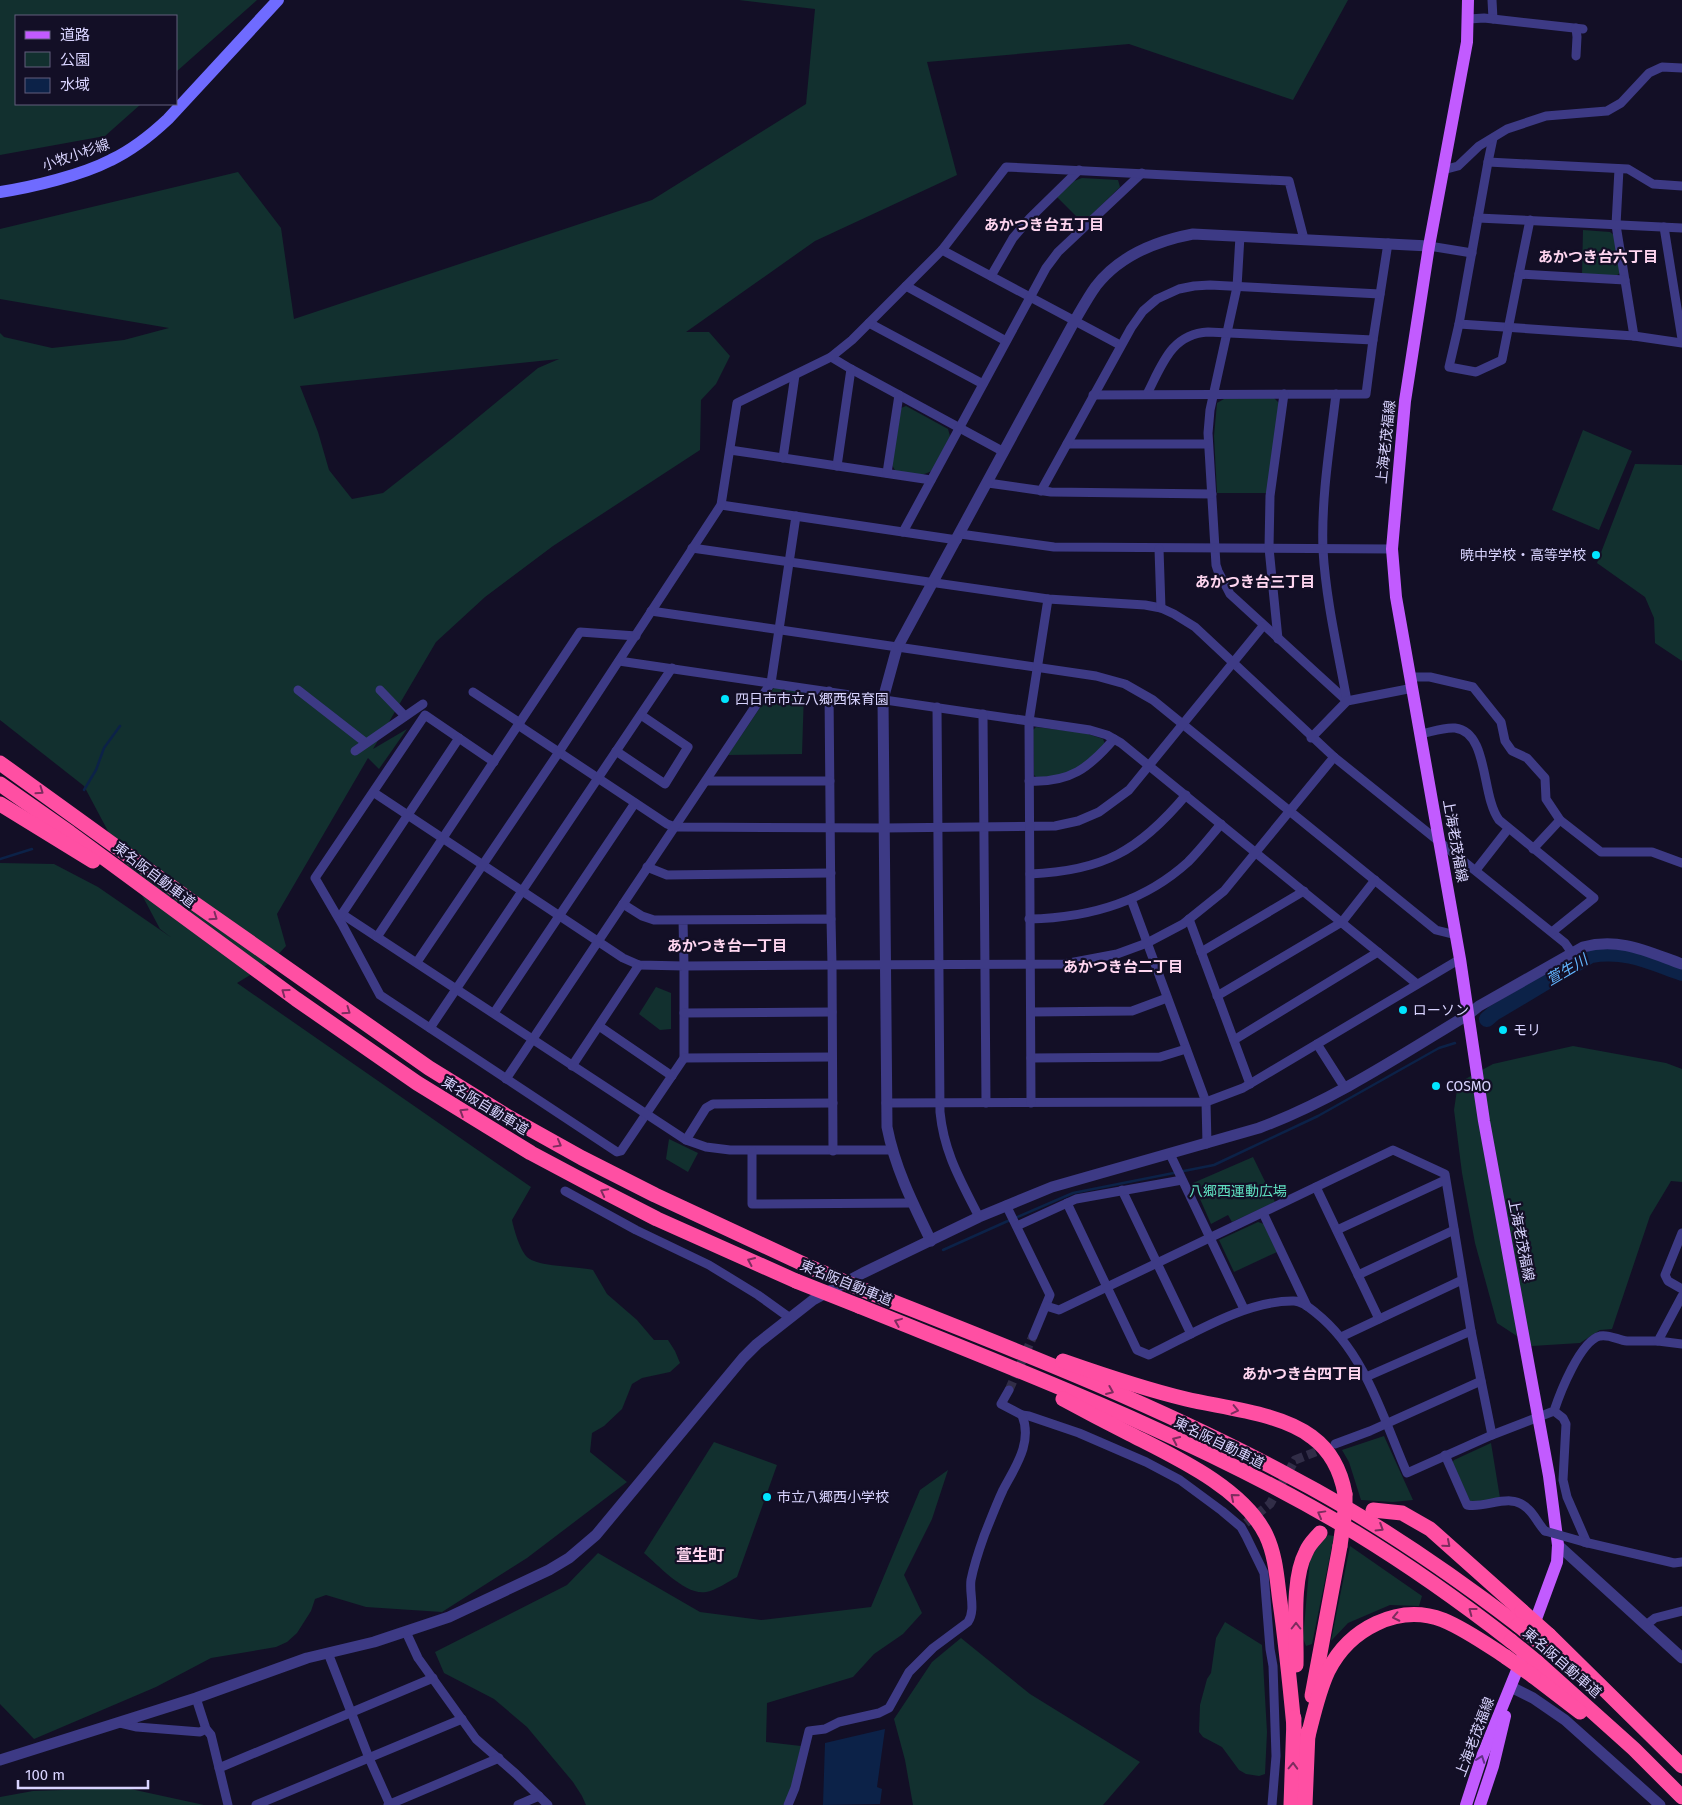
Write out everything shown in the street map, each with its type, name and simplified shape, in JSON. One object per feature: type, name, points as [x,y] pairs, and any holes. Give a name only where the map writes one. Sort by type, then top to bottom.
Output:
[{"type":"highway","name":"東名阪自動車道","points":[[0,763],[202,909],[430,1068],[505,1115],[582,1158],[655,1195],[812,1268],[1156,1411],[1293,1477],[1364,1518],[1520,1618],[1547,1641],[1682,1772]]},
{"type":"highway","name":"東名阪自動車道","points":[[0,784],[70,833],[296,1000],[417,1083],[515,1144],[658,1219],[796,1281],[1143,1424],[1286,1494],[1355,1533],[1463,1604],[1511,1640],[1535,1669],[1601,1718],[1680,1795]]},
{"type":"highway","points":[[0,804],[182,916]]},
{"type":"highway","points":[[938,1319],[1135,1385],[1264,1416],[1299,1428],[1322,1444],[1338,1469],[1346,1494],[1340,1546],[1314,1682],[1307,1740],[1306,1805]]},
{"type":"highway","points":[[928,1334],[1152,1445],[1216,1483],[1247,1509],[1266,1536],[1276,1568],[1294,1727]]},
{"type":"highway","points":[[1373,1510],[1402,1513],[1430,1529],[1520,1618]]},
{"type":"highway","points":[[1292,1805],[1298,1581],[1304,1554],[1320,1533]]},
{"type":"highway","points":[[1307,1740],[1320,1692],[1335,1659],[1365,1629],[1395,1616],[1411,1614],[1444,1620],[1506,1657],[1535,1669]]},
{"type":"highway","points":[[1547,1641],[1682,1766]]},
{"type":"main road","name":"小牧小杉線","points":[[0,192],[34,185],[108,162],[154,132],[278,0]]},
{"type":"main road","name":"上海老茂福線","points":[[1466,1805],[1481,1759],[1512,1685],[1557,1562],[1558,1545],[1539,1418],[1484,1121],[1469,1014],[1441,843],[1396,597],[1392,549],[1405,401],[1429,246],[1467,42],[1468,0]]},
{"type":"main road","name":"上海老茂福線","points":[[1480,1805],[1493,1766],[1512,1685]]},
{"type":"street","points":[[1492,0],[1493,20]]},
{"type":"street","points":[[1469,19],[1579,29],[1576,56]]},
{"type":"street","points":[[1443,170],[1458,166],[1479,146],[1507,129],[1546,116],[1607,111],[1621,103],[1649,73],[1662,68],[1682,68]]},
{"type":"street","points":[[1493,138],[1459,324],[1449,368],[1476,372],[1502,360],[1530,220]]},
{"type":"street","points":[[1488,162],[1619,169],[1632,171],[1653,184],[1682,186]]},
{"type":"street","points":[[417,962],[559,752],[721,505],[737,403],[832,357],[942,250],[1006,167],[1288,181],[1304,239]]},
{"type":"street","points":[[1619,169],[1616,225],[1634,336]]},
{"type":"street","points":[[991,276],[1013,238],[1030,218],[1079,170]]},
{"type":"street","points":[[903,532],[1046,268],[1058,252],[1130,183],[1142,174]]},
{"type":"street","points":[[1478,218],[1682,228]]},
{"type":"street","points":[[1664,227],[1682,339]]},
{"type":"street","points":[[931,1241],[900,1176],[887,1127],[883,699],[897,648],[1074,322],[1102,279],[1112,270],[1133,255],[1168,239],[1193,234],[1388,242],[1429,246],[1472,254]]},
{"type":"street","points":[[1240,236],[1237,287],[1210,410],[1208,444],[1214,549],[1218,572],[1226,588],[1263,626],[1347,701]]},
{"type":"street","points":[[1093,395],[1366,394],[1388,242]]},
{"type":"street","points":[[942,250],[1120,345]]},
{"type":"street","points":[[1519,274],[1625,280]]},
{"type":"street","points":[[1041,491],[1120,345],[1143,311],[1157,299],[1179,289],[1210,285],[1380,294]]},
{"type":"street","points":[[906,286],[1006,341]]},
{"type":"street","points":[[869,323],[983,384]]},
{"type":"street","points":[[1459,324],[1634,336],[1682,343]]},
{"type":"street","points":[[1147,394],[1168,354],[1183,339],[1199,333],[1373,340]]},
{"type":"street","points":[[832,357],[1004,452]]},
{"type":"street","points":[[837,466],[851,369]]},
{"type":"street","points":[[783,458],[794,376]]},
{"type":"street","points":[[1278,638],[1270,548],[1270,496],[1284,394]]},
{"type":"street","points":[[1336,394],[1324,508],[1323,549],[1326,582],[1347,701]]},
{"type":"street","points":[[887,473],[899,395]]},
{"type":"street","points":[[1067,444],[1208,444]]},
{"type":"street","points":[[730,450],[931,480]]},
{"type":"street","points":[[988,483],[1051,492],[1212,494]]},
{"type":"street","points":[[721,505],[903,532],[1054,547],[1392,549]]},
{"type":"street","points":[[506,1079],[771,683],[796,516]]},
{"type":"street","points":[[692,548],[1048,599],[1146,605],[1162,608],[1195,627],[1312,738],[1552,932],[1565,943],[1572,953]]},
{"type":"street","points":[[1159,549],[1162,608]]},
{"type":"street","points":[[1031,1103],[1029,721],[1048,599]]},
{"type":"street","points":[[651,611],[1106,678],[1124,684],[1153,700],[1436,930],[1456,935]]},
{"type":"street","points":[[473,692],[559,752],[675,827],[937,828],[1029,827],[1066,824],[1098,812],[1129,790],[1263,626]]},
{"type":"street","points":[[377,937],[580,632],[636,636]]},
{"type":"street","points":[[619,661],[1090,730],[1114,739],[1186,795],[1417,984]]},
{"type":"street","points":[[430,1028],[672,668]]},
{"type":"street","points":[[1312,738],[1347,701],[1412,683],[1430,676],[1473,687],[1500,722],[1505,741],[1512,751],[1527,758],[1545,778],[1546,799],[1560,820],[1601,852],[1652,852],[1682,863]]},
{"type":"street","points":[[298,690],[366,744]]},
{"type":"street","points":[[380,690],[416,728]]},
{"type":"street","points":[[829,691],[834,1151]]},
{"type":"street","points":[[356,751],[423,704]]},
{"type":"street","points":[[938,708],[939,1103],[942,1133],[948,1153],[978,1217]]},
{"type":"street","points":[[494,762],[425,714],[315,878],[340,915],[380,995],[617,1152],[621,1151],[684,1058],[683,920]]},
{"type":"street","points":[[983,714],[986,1103]]},
{"type":"street","points":[[616,751],[665,784],[688,747],[641,716]]},
{"type":"street","points":[[1421,734],[1454,728],[1470,736],[1480,754],[1491,807],[1499,820],[1594,898],[1552,932]]},
{"type":"street","points":[[340,915],[459,738]]},
{"type":"street","points":[[1029,781],[1064,778],[1082,770],[1093,762],[1114,739]]},
{"type":"street","points":[[373,792],[598,942],[623,958],[640,965],[885,966],[1064,964],[1117,954],[1167,934],[1189,919],[1224,891],[1291,812],[1334,757]]},
{"type":"street","points":[[707,781],[830,781]]},
{"type":"street","points":[[1030,874],[1068,871],[1106,860],[1144,838],[1168,816],[1186,795]]},
{"type":"street","points":[[494,1013],[636,803]]},
{"type":"street","points":[[1533,849],[1560,820]]},
{"type":"street","points":[[1029,919],[1053,919],[1084,914],[1131,900],[1157,886],[1188,861],[1221,824]]},
{"type":"street","points":[[1476,870],[1508,829]]},
{"type":"street","points":[[648,868],[667,874],[831,873]]},
{"type":"street","points":[[1217,996],[1342,922],[1375,880]]},
{"type":"street","points":[[1201,952],[1304,891]]},
{"type":"street","points":[[1131,900],[1206,1102],[1207,1144]]},
{"type":"street","points":[[623,904],[648,918],[683,920],[831,919]]},
{"type":"street","points":[[340,915],[457,988],[686,1140],[719,1149],[752,1151],[892,1150]]},
{"type":"street","points":[[1189,919],[1250,1084]]},
{"type":"street","points":[[1012,1217],[1052,1188],[1207,1144],[1288,1117],[1345,1088],[1480,1006],[1572,953],[1590,945],[1619,943],[1682,964]]},
{"type":"street","points":[[1234,1040],[1378,952]]},
{"type":"street","points":[[886,1103],[1206,1102],[1230,1094],[1250,1084],[1460,959]]},
{"type":"street","points":[[572,1066],[640,965]]},
{"type":"street","points":[[1031,1012],[1136,1010],[1167,998]]},
{"type":"street","points":[[684,1012],[832,1012]]},
{"type":"street","points":[[599,1026],[672,1076]]},
{"type":"street","points":[[1317,1044],[1345,1088]]},
{"type":"street","points":[[1031,1058],[1160,1057],[1186,1049]]},
{"type":"street","points":[[684,1058],[832,1057]]},
{"type":"street","points":[[686,1140],[706,1108],[713,1104],[833,1103]]},
{"type":"street","points":[[1046,1306],[1059,1310],[1393,1150],[1444,1174],[1471,1331],[1492,1435]]},
{"type":"street","points":[[752,1151],[752,1204],[912,1203]]},
{"type":"street","points":[[1170,1154],[1244,1309]]},
{"type":"street","points":[[0,1760],[196,1698],[307,1658],[406,1632],[449,1617],[490,1599],[556,1566],[596,1535],[743,1358],[757,1344],[813,1300],[978,1217],[1012,1217],[1179,1174]]},
{"type":"street","points":[[1337,1230],[1445,1180]]},
{"type":"street","points":[[1316,1187],[1379,1319]]},
{"type":"street","points":[[1122,1190],[1191,1334]]},
{"type":"street","points":[[566,1191],[636,1230],[709,1265],[758,1295],[790,1318]]},
{"type":"street","points":[[1067,1203],[1138,1350],[1149,1355],[1244,1309],[1296,1301],[1307,1306],[1341,1337],[1366,1377],[1407,1473],[1492,1435],[1554,1411],[1570,1371],[1587,1346],[1596,1338],[1605,1336],[1625,1341],[1658,1341],[1682,1344]]},
{"type":"street","points":[[1263,1213],[1307,1306]]},
{"type":"street","points":[[1012,1217],[1050,1295],[1033,1336]]},
{"type":"street","points":[[1358,1274],[1454,1230]]},
{"type":"street","points":[[1682,1233],[1665,1275],[1668,1281],[1682,1289]]},
{"type":"street","points":[[1341,1337],[1462,1280]]},
{"type":"street","points":[[1658,1341],[1682,1296]]},
{"type":"street","points":[[1366,1377],[1471,1331]]},
{"type":"street","points":[[1335,1444],[1386,1424],[1481,1381]]},
{"type":"street","points":[[1009,1390],[1001,1404],[1022,1415],[1079,1434],[1158,1468],[1180,1480],[1244,1525],[1264,1573],[1273,1666],[1276,1729],[1272,1805]]},
{"type":"street","points":[[1554,1411],[1563,1418],[1566,1424],[1562,1472],[1565,1488],[1586,1543]]},
{"type":"street","points":[[788,1805],[795,1788],[809,1731],[879,1713],[888,1708],[909,1672],[933,1648],[968,1622],[971,1617],[971,1586],[975,1562],[993,1513],[1003,1490],[1016,1469],[1022,1453],[1025,1430],[1022,1415]]},
{"type":"street","points":[[1445,1455],[1467,1505],[1475,1507],[1506,1500],[1516,1502],[1528,1509],[1538,1524],[1545,1530],[1586,1543],[1658,1560],[1674,1563],[1682,1562]]},
{"type":"street","points":[[1558,1545],[1682,1658]]},
{"type":"street","points":[[1646,1625],[1655,1618],[1682,1611]]},
{"type":"street","points":[[406,1632],[418,1658],[476,1739],[499,1758],[548,1805]]},
{"type":"street","points":[[328,1653],[389,1805],[499,1758]]},
{"type":"street","points":[[219,1768],[433,1678]]},
{"type":"street","points":[[1512,1685],[1565,1720],[1660,1805]]},
{"type":"street","points":[[196,1698],[206,1729],[211,1735],[228,1805]]},
{"type":"street","points":[[256,1805],[462,1720]]},
{"type":"street","points":[[120,1723],[137,1727],[200,1732],[206,1729]]},
{"type":"street","points":[[518,1805],[539,1796]]},
{"type":"green space","points":[[0,0],[257,0],[178,70],[178,15],[15,15],[15,105],[140,105],[105,136],[0,155]]},
{"type":"green space","points":[[739,0],[1348,0],[1293,100],[1129,44],[927,62],[957,175],[815,241],[686,332],[709,332],[730,356],[716,384],[701,400],[700,450],[553,546],[485,597],[436,642],[373,749],[407,729],[379,769],[368,758],[277,914],[286,946],[270,963],[237,983],[531,1187],[512,1220],[524,1254],[539,1263],[593,1270],[607,1294],[637,1320],[654,1340],[668,1340],[680,1363],[670,1372],[642,1378],[632,1384],[622,1409],[604,1426],[592,1433],[590,1452],[627,1482],[527,1558],[442,1612],[366,1607],[326,1595],[315,1599],[311,1611],[297,1633],[287,1642],[276,1647],[211,1658],[156,1687],[34,1739],[0,1704],[0,863],[54,864],[98,887],[172,938],[160,929],[84,786],[0,720],[0,333],[4,337],[52,348],[124,340],[169,328],[0,299],[0,229],[238,172],[281,228],[294,319],[652,200],[806,104],[815,9]],"holes":[[[559,359],[538,368],[383,493],[352,499],[329,470],[318,432],[300,386]]]},
{"type":"green space","points":[[1082,178],[1118,180],[1120,187],[1083,223],[1057,197],[1074,181]]},
{"type":"green space","points":[[1583,230],[1610,232],[1615,236],[1621,272],[1616,276],[1582,274]]},
{"type":"green space","points":[[1274,398],[1279,403],[1267,493],[1217,493],[1214,436],[1217,403],[1224,399]]},
{"type":"green space","points":[[906,406],[948,429],[950,436],[932,471],[922,475],[896,472],[892,465],[901,408]]},
{"type":"green space","points":[[1583,430],[1632,451],[1599,530],[1552,510]]},
{"type":"green space","points":[[1635,464],[1682,465],[1682,661],[1655,643],[1654,618],[1645,597],[1597,563]]},
{"type":"green space","points":[[775,687],[804,692],[802,754],[728,755],[772,690]]},
{"type":"green space","points":[[1036,727],[1085,733],[1103,739],[1105,744],[1086,763],[1068,774],[1037,778],[1034,775],[1033,730]]},
{"type":"green space","points":[[656,987],[671,993],[671,1029],[660,1030],[639,1014]]},
{"type":"green space","points":[[1573,1046],[1666,1063],[1682,1069],[1682,1182],[1671,1181],[1650,1216],[1612,1329],[1600,1330],[1580,1343],[1532,1346],[1497,1323],[1475,1243],[1462,1173],[1454,1110],[1458,1083],[1493,1064]]},
{"type":"green space","points":[[669,1139],[698,1153],[688,1172],[666,1159]]},
{"type":"green space","name":"八郷西運動広場","points":[[1253,1157],[1275,1202],[1232,1222],[1228,1215],[1211,1224],[1193,1183]]},
{"type":"green space","points":[[1258,1222],[1264,1224],[1277,1252],[1234,1272],[1219,1240]]},
{"type":"green space","points":[[1384,1436],[1413,1500],[1393,1502],[1361,1500],[1349,1462],[1342,1450]]},
{"type":"green space","points":[[714,1442],[777,1465],[737,1577],[714,1590],[698,1592],[681,1585],[644,1553]]},
{"type":"green space","points":[[1491,1443],[1500,1498],[1475,1503],[1470,1501],[1452,1463],[1454,1460]]},
{"type":"green space","points":[[948,1470],[932,1519],[904,1575],[922,1613],[903,1634],[874,1654],[853,1677],[767,1703],[766,1742],[801,1746],[791,1791],[783,1805],[586,1805],[573,1782],[527,1727],[494,1699],[444,1673],[435,1652],[567,1585],[598,1553],[700,1612],[761,1620],[871,1607],[920,1490]]},
{"type":"green space","points":[[1328,1535],[1334,1536],[1312,1644],[1306,1646],[1303,1638],[1310,1559],[1323,1539]]},
{"type":"green space","points":[[1350,1546],[1422,1596],[1419,1606],[1390,1605],[1348,1623],[1331,1641]]},
{"type":"green space","points":[[1225,1622],[1262,1645],[1267,1732],[1265,1774],[1259,1776],[1246,1774],[1239,1770],[1222,1747],[1203,1737],[1199,1732],[1200,1705],[1207,1679],[1211,1673],[1216,1638]]},
{"type":"green space","points":[[961,1638],[1030,1694],[1140,1762],[1103,1805],[913,1805],[905,1760],[894,1719],[932,1662]]},
{"type":"green space","points":[[126,1788],[204,1805],[0,1805],[0,1797],[33,1791]]},
{"type":"water","points":[[885,1729],[877,1787],[882,1789],[880,1804],[823,1805],[825,1743]]},
{"type":"waterway","points":[[84,790],[96,770],[104,748],[120,726]]},
{"type":"waterway","points":[[0,859],[32,849]]},
{"type":"waterway","name":"萱生川","points":[[1487,1019],[1591,955],[1627,955],[1682,973]]},
{"type":"waterway","points":[[1015,1218],[1073,1193],[1214,1165],[1318,1116],[1439,1048],[1455,1043]]},
{"type":"waterway","points":[[943,1250],[1010,1220]]},
{"type":"tunnel","points":[[1009,1390],[1033,1336]]},
{"type":"tunnel","points":[[1246,1523],[1270,1504],[1295,1460],[1328,1447]]},
{"type":"place","name":"暁中学校・高等学校","points":[[1596,555]]},
{"type":"place","name":"四日市市立八郷西保育園","points":[[725,699]]},
{"type":"place","name":"ローソン","points":[[1403,1010]]},
{"type":"place","name":"モリ","points":[[1503,1030]]},
{"type":"place","name":"COSMO","points":[[1436,1086]]},
{"type":"place","name":"市立八郷西小学校","points":[[767,1497]]},
{"type":"district","name":"あかつき台五丁目","points":[[1044,225]]},
{"type":"district","name":"あかつき台六丁目","points":[[1598,257]]},
{"type":"district","name":"あかつき台三丁目","points":[[1255,582]]},
{"type":"district","name":"あかつき台一丁目","points":[[727,946]]},
{"type":"district","name":"あかつき台二丁目","points":[[1123,967]]},
{"type":"district","name":"あかつき台四丁目","points":[[1302,1374]]},
{"type":"district","name":"萱生町","points":[[700,1555]]}]
